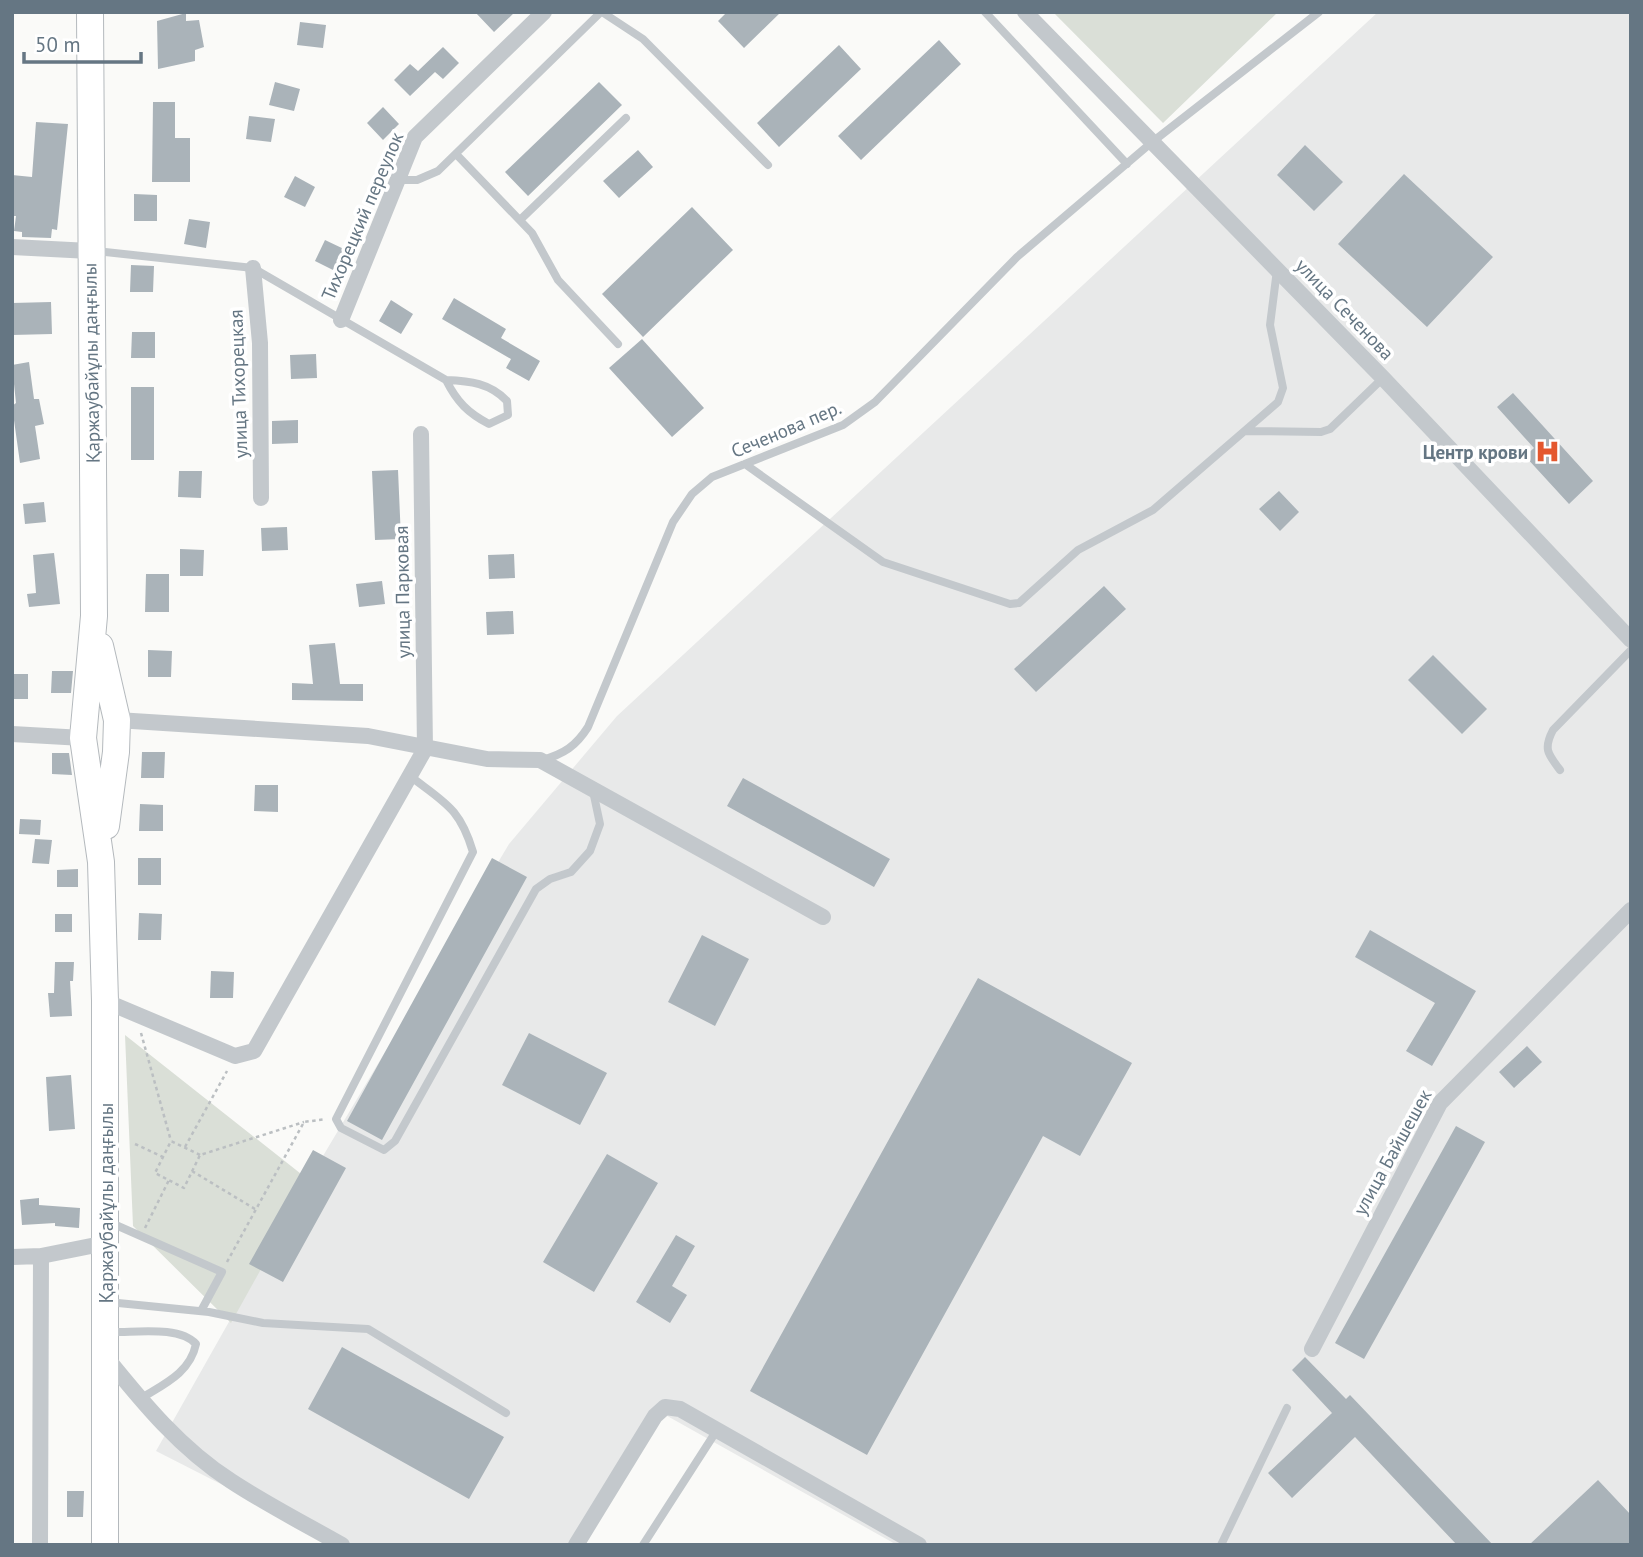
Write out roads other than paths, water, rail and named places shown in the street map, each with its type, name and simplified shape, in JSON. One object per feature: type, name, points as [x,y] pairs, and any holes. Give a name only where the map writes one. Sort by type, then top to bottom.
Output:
[{"type":"highway","points":[[88,110],[90,12]]},
{"type":"highway","points":[[88,110],[100,29],[107,12]]},
{"type":"highway","name":"Қаржаубайұлы даңғылы","points":[[88,110],[94,615],[105,709],[116,752],[101,862]]},
{"type":"highway","name":"Қаржаубайұлы даңғылы","points":[[105,709],[85,745],[101,862],[106,1001],[105,1545]]},
{"type":"highway","points":[[85,745],[116,752]]},
{"type":"street","name":"Тихорецкий переулок","points":[[341,320],[415,137],[544,12]]},
{"type":"street","name":"улица Сеченова","points":[[1025,12],[1383,378],[1631,640]]},
{"type":"street","points":[[12,247],[90,251]]},
{"type":"street","name":"улица Тихорецкая","points":[[253,268],[260,343],[261,498]]},
{"type":"street","name":"улица Парковая","points":[[421,434],[425,749]]},
{"type":"street","points":[[105,709],[369,736],[486,759],[540,761],[822,917]]},
{"type":"street","points":[[12,734],[85,745]]},
{"type":"street","points":[[106,1001],[235,1056],[254,1051],[425,749]]},
{"type":"street","name":"улица Байшешек","points":[[1312,1349],[1440,1102],[1631,910]]},
{"type":"street","points":[[12,1257],[41,1256],[106,1232]]},
{"type":"street","points":[[40,1545],[41,1256]]},
{"type":"street","points":[[105,1344],[140,1400],[182,1443],[229,1480],[342,1545]]},
{"type":"street","points":[[576,1545],[655,1416],[666,1407],[680,1409],[919,1545]]},
{"type":"lane","points":[[398,180],[429,177],[602,12],[643,39],[768,165]]},
{"type":"lane","points":[[985,12],[1127,163]]},
{"type":"lane","name":"Сеченова пер.","points":[[540,761],[561,754],[579,742],[588,727],[679,513],[692,494],[712,477],[843,425],[875,402],[1017,257],[1151,143],[1319,12]]},
{"type":"lane","points":[[520,220],[626,118]]},
{"type":"lane","points":[[456,154],[532,233],[558,280],[618,344]]},
{"type":"lane","points":[[90,251],[253,268],[446,380],[470,381],[499,393],[507,401],[508,415],[489,424],[470,414],[454,397],[446,380]]},
{"type":"lane","points":[[745,464],[883,562],[1010,604],[1019,603],[1078,550],[1153,510],[1278,402],[1283,388],[1270,326],[1278,270]]},
{"type":"lane","points":[[1245,430],[1321,432],[1330,429],[1383,378]]},
{"type":"lane","points":[[1560,770],[1546,752],[1546,743],[1553,730],[1631,650]]},
{"type":"lane","points":[[410,775],[450,807],[465,824],[473,852],[336,1119],[341,1128],[384,1150],[395,1141],[537,889],[550,879],[571,872],[590,851],[600,824],[592,789]]},
{"type":"lane","points":[[106,1232],[141,1236],[222,1272],[212,1296],[201,1311]]},
{"type":"lane","points":[[105,1301],[201,1311],[263,1323],[368,1329],[506,1413]]},
{"type":"lane","points":[[105,1344],[173,1334],[189,1337],[196,1344],[193,1359],[178,1375],[140,1400]]},
{"type":"lane","points":[[1221,1545],[1287,1408]]},
{"type":"lane","points":[[643,1545],[717,1430]]},
{"type":"place","name":"Центр крови","points":[[1548,452]]}]
